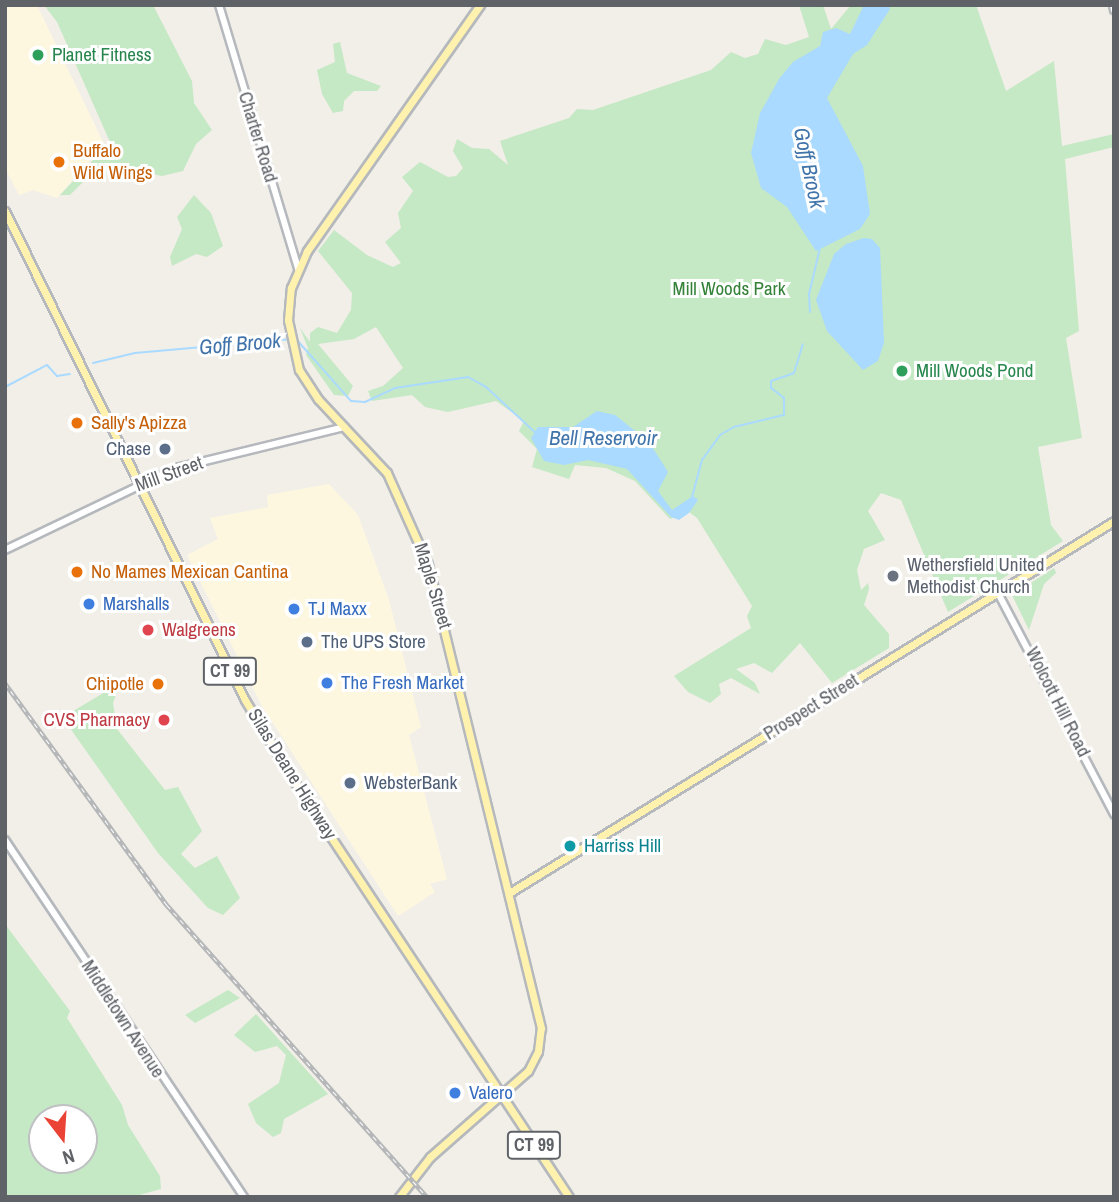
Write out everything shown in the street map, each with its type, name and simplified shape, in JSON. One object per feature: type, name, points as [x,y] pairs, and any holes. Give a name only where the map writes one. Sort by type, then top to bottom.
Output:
[{"type":"main road","name":"Maple Street","points":[[399,1197],[430,1157],[531,1067],[541,1035],[428,565],[391,481],[307,384],[290,340],[291,288],[298,269],[480,5]]},
{"type":"main road","name":"Silas Deane Highway","points":[[5,211],[223,658],[277,754],[569,1197]]},
{"type":"main road","name":"Prospect Street","points":[[509,893],[1114,521]]},
{"type":"street","name":"Charter Road","points":[[219,5],[298,269]]},
{"type":"street","name":"Mill Street","points":[[5,550],[138,484],[190,463],[344,427]]},
{"type":"street","name":"Wolcott Hill Road","points":[[998,593],[1114,814]]},
{"type":"street","name":"Middletown Avenue","points":[[5,840],[244,1197]]},
{"type":"shaded area","points":[[5,5],[37,5],[104,144],[57,198],[33,190],[19,195],[5,168]]},
{"type":"shaded area","points":[[329,484],[358,515],[389,600],[421,727],[409,735],[447,879],[430,884],[435,892],[398,916],[262,706],[187,555],[218,539],[210,518],[268,507],[267,495]]},
{"type":"green space","points":[[44,5],[153,5],[192,81],[194,103],[212,130],[196,144],[183,171],[162,176],[102,163],[70,195],[60,195],[110,142],[57,22]]},
{"type":"green space","name":"Mill Woods Park","points":[[799,5],[823,5],[831,29],[851,5],[976,5],[1006,91],[1054,61],[1062,146],[1114,134],[1114,147],[1065,159],[1079,331],[1066,338],[1082,438],[1038,447],[1051,525],[1063,541],[948,612],[901,500],[881,493],[868,511],[885,540],[864,549],[857,570],[861,590],[868,583],[864,605],[889,634],[889,648],[832,683],[800,643],[772,673],[754,663],[736,669],[755,683],[760,694],[731,678],[719,684],[721,694],[710,703],[688,692],[674,676],[751,628],[747,616],[752,606],[697,518],[689,512],[670,519],[635,481],[606,468],[575,465],[569,479],[532,467],[537,449],[519,431],[524,421],[496,401],[448,412],[425,407],[412,395],[372,401],[368,391],[383,386],[403,368],[376,327],[354,339],[318,344],[353,386],[348,396],[334,395],[306,355],[308,348],[300,328],[310,342],[310,333],[318,327],[337,333],[351,310],[352,293],[318,251],[334,230],[367,255],[393,267],[401,263],[385,242],[401,228],[398,213],[413,191],[402,177],[420,162],[448,177],[456,176],[463,168],[453,151],[457,139],[472,148],[489,149],[508,165],[500,141],[569,118],[577,109],[593,110],[711,70],[731,52],[745,58],[758,54],[765,39],[786,45],[809,37]]},
{"type":"green space","points":[[340,42],[347,73],[381,86],[377,91],[354,91],[344,101],[343,111],[333,113],[322,94],[317,70],[335,62],[333,44]]},
{"type":"green space","points":[[194,195],[211,213],[223,246],[207,257],[196,254],[172,266],[170,257],[182,229],[177,217]]},
{"type":"green space","points":[[1054,568],[1056,573],[1044,584],[1029,630],[1012,595]]},
{"type":"green space","points":[[120,683],[113,703],[117,729],[165,790],[178,787],[202,831],[181,854],[195,868],[217,856],[240,898],[223,915],[208,908],[158,853],[65,721],[65,716]]},
{"type":"green space","points":[[5,924],[70,1011],[67,1018],[122,1105],[128,1125],[160,1176],[161,1189],[132,1197],[5,1197]]},
{"type":"green space","points":[[228,990],[240,998],[195,1023],[185,1015]]},
{"type":"green space","points":[[256,1014],[328,1094],[284,1119],[281,1133],[273,1137],[256,1123],[248,1104],[279,1083],[286,1055],[277,1046],[255,1052],[234,1035]]},
{"type":"water","points":[[864,5],[888,5],[890,9],[867,45],[853,54],[827,98],[863,166],[870,214],[860,229],[816,251],[787,207],[761,188],[751,153],[760,113],[779,79],[793,62],[820,46],[823,32],[836,28],[850,34]]},
{"type":"water","points":[[864,238],[872,239],[880,248],[884,343],[878,361],[863,370],[827,331],[816,300],[834,254],[846,244]]},
{"type":"water","name":"Bell Reservoir","points":[[597,411],[615,415],[649,442],[668,472],[658,491],[672,510],[693,496],[698,500],[689,513],[679,520],[671,517],[627,469],[588,460],[564,465],[544,461],[531,438],[538,427],[573,427]]},
{"type":"waterway","name":"Goff Brook","points":[[810,312],[809,294],[820,248]]},
{"type":"waterway","name":"Goff Brook","points":[[93,363],[135,353],[291,339]]},
{"type":"waterway","name":"Goff Brook","points":[[296,339],[351,401],[365,402],[395,388],[468,377],[486,387],[537,434]]},
{"type":"waterway","name":"Goff Brook","points":[[692,497],[702,460],[720,435],[734,427],[784,415],[784,398],[771,388],[771,381],[794,373],[803,344]]},
{"type":"waterway","name":"Goff Brook","points":[[5,387],[47,365],[57,376],[70,374]]},
{"type":"railway","points":[[5,683],[167,905],[427,1197]]},
{"type":"place","name":"Planet Fitness","points":[[38,55]]},
{"type":"place","name":"Buffalo Wild Wings","points":[[59,162]]},
{"type":"place","name":"Mill Woods Pond","points":[[902,371]]},
{"type":"place","name":"Sally's Apizza","points":[[77,423]]},
{"type":"place","name":"Chase","points":[[165,449]]},
{"type":"place","name":"No Mames Mexican Cantina","points":[[77,572]]},
{"type":"place","name":"Wethersfield United Methodist Church","points":[[893,576]]},
{"type":"place","name":"Marshalls","points":[[89,604]]},
{"type":"place","name":"TJ Maxx","points":[[294,609]]},
{"type":"place","name":"Walgreens","points":[[148,630]]},
{"type":"place","name":"The UPS Store","points":[[307,642]]},
{"type":"place","name":"The Fresh Market","points":[[327,683]]},
{"type":"place","name":"Chipotle","points":[[158,684]]},
{"type":"place","name":"CVS Pharmacy","points":[[164,720]]},
{"type":"place","name":"WebsterBank","points":[[350,783]]},
{"type":"place","name":"Harriss Hill","points":[[570,846]]},
{"type":"place","name":"Valero","points":[[455,1093]]}]
